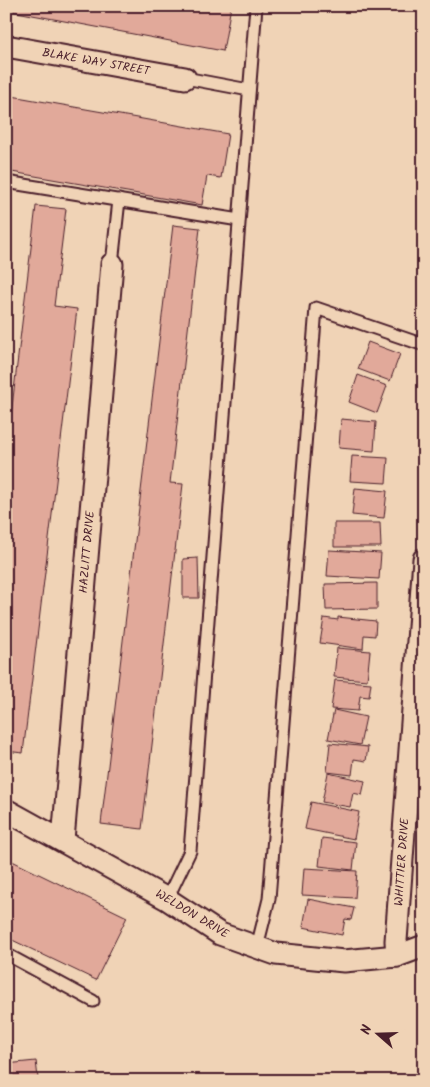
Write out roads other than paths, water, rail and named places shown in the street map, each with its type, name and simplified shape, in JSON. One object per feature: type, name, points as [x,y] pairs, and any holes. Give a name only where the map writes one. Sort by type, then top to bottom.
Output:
[{"type":"street","name":"BLAKE WAY STREET","points":[[6,46],[185,78]]},
{"type":"street","name":"HAZLITT DRIVE","points":[[63,840],[112,264]]},
{"type":"street","name":"WHITTIER DRIVE","points":[[398,956],[397,931],[424,559]]},
{"type":"street","name":"WELDON DRIVE","points":[[6,810],[167,899],[220,934],[276,954],[344,961],[398,956],[424,946]]},
{"type":"lane","points":[[167,899],[190,852],[256,6]]},
{"type":"lane","points":[[185,78],[249,90]]},
{"type":"lane","points":[[6,182],[239,220]]},
{"type":"lane","points":[[112,264],[119,200]]},
{"type":"lane","points":[[257,947],[269,900],[316,308],[424,345]]},
{"type":"lane","points":[[6,954],[93,1001]]}]
